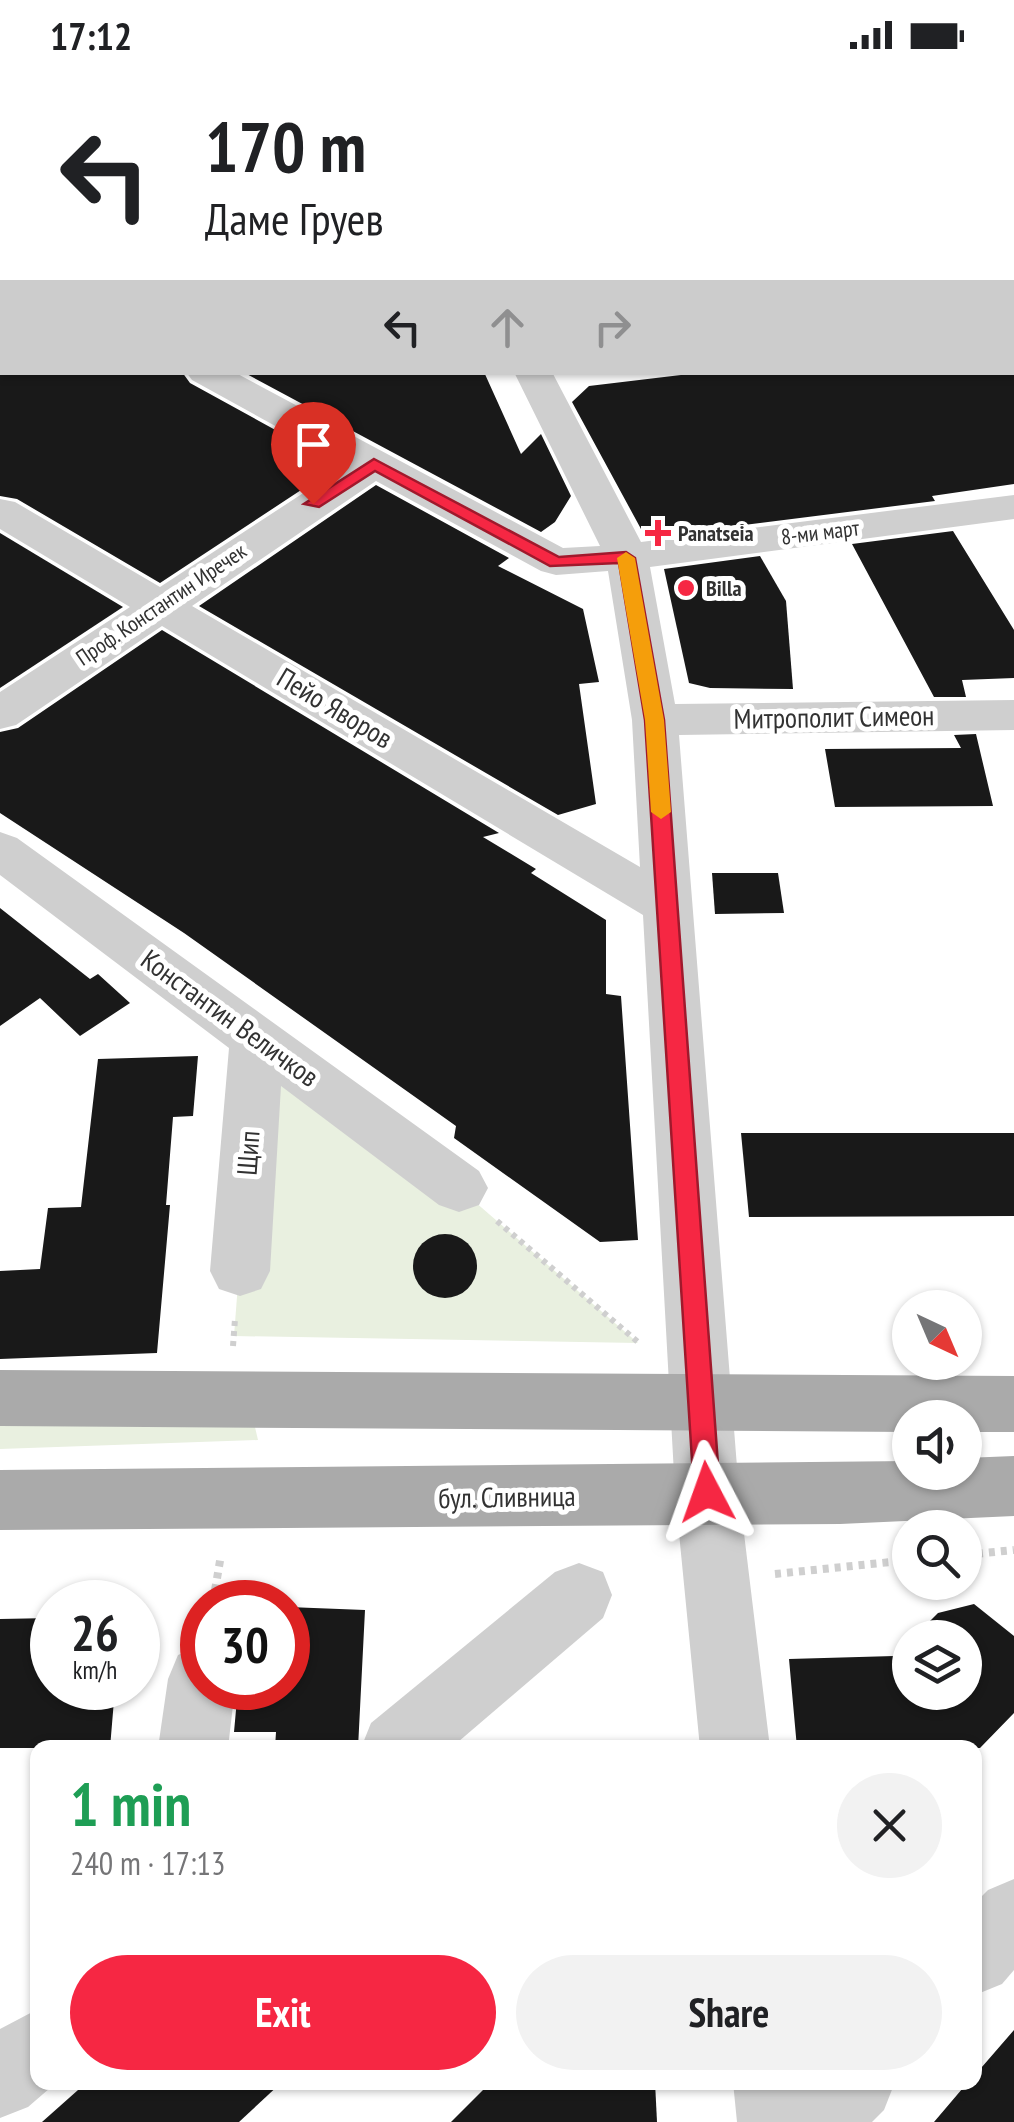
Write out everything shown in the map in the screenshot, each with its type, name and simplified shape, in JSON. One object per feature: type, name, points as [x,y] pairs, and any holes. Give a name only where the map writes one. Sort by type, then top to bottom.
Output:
[{"type":"main road","points":[[0,1398],[1014,1404]]},
{"type":"main road","name":"бул. Сливница","points":[[0,1500],[840,1494],[1014,1486]]},
{"type":"street","name":"8-ми март","points":[[215,375],[556,562],[626,558],[1014,507]]},
{"type":"street","points":[[534,375],[626,558],[654,720],[700,1404],[734,1740]]},
{"type":"street","name":"Проф. Константин Иречек","points":[[0,714],[160,603],[374,464]]},
{"type":"street","name":"Пейо Яворов","points":[[0,510],[669,908]]},
{"type":"street","name":"Митрополит Симеон","points":[[654,720],[1014,715]]},
{"type":"street","name":"Константин Величков","points":[[0,850],[459,1188]]},
{"type":"street","name":"Щип","points":[[240,1271],[257,1036]]},
{"type":"street","points":[[406,1740],[579,1595]]},
{"type":"street","points":[[193,1740],[198,1710]]},
{"type":"street","points":[[982,1950],[1014,1916]]},
{"type":"street","points":[[0,2079],[30,2055]]},
{"type":"street","points":[[773,2090],[777,2122]]},
{"type":"street","points":[[819,2122],[849,2090]]},
{"type":"path","points":[[459,1188],[638,1343],[700,1404]]},
{"type":"path","points":[[227,1402],[240,1271]]},
{"type":"path","points":[[982,1553],[1014,1550]]},
{"type":"green space","points":[[257,1036],[459,1188],[638,1343],[234,1336]]},
{"type":"green space","points":[[0,1422],[254,1423],[258,1440],[0,1449]]},
{"type":"building","points":[[0,375],[184,375],[190,383],[339,465],[160,583],[17,499],[0,496]]},
{"type":"building","points":[[249,375],[485,375],[521,454],[541,434],[571,496],[555,522],[541,532]]},
{"type":"building","points":[[681,375],[1014,375],[1014,484],[932,496],[935,501],[656,536],[641,529],[572,402],[589,386]]},
{"type":"building","points":[[376,485],[509,558],[498,566],[583,609],[599,682],[579,684],[596,804],[558,815],[199,606]]},
{"type":"building","points":[[953,531],[1014,630],[1014,678],[962,680],[966,697],[934,697],[852,544]]},
{"type":"building","points":[[0,533],[123,607],[0,688]]},
{"type":"building","points":[[760,556],[786,601],[793,689],[710,688],[689,683],[664,569]]},
{"type":"building","points":[[162,630],[499,833],[483,837],[536,869],[531,873],[606,920],[606,994],[621,996],[638,1240],[600,1242],[454,1138],[456,1126],[184,933],[0,813],[0,732],[18,728]]},
{"type":"building","points":[[976,734],[993,806],[835,807],[825,749],[961,748],[954,735]]},
{"type":"building","points":[[712,873],[778,873],[784,913],[715,914]]},
{"type":"building","points":[[0,908],[90,979],[98,974],[130,1003],[80,1036],[40,998],[0,1026]]},
{"type":"building","points":[[198,1056],[193,1116],[173,1117],[157,1353],[0,1359],[0,1271],[40,1269],[48,1208],[81,1207],[98,1059]]},
{"type":"building","points":[[741,1133],[1014,1133],[1014,1216],[749,1217]]},
{"type":"building","points":[[445,1234],[468,1243],[477,1266],[468,1289],[445,1298],[422,1289],[413,1266],[422,1243]]},
{"type":"building","points":[[974,1604],[1014,1636],[1014,1713],[982,1746],[982,1740],[796,1740],[789,1659],[892,1656],[892,1710],[982,1710],[982,1620],[931,1620],[938,1613]]},
{"type":"building","points":[[310,1608],[365,1610],[358,1740],[276,1740],[276,1732],[234,1732],[236,1710],[310,1710]]},
{"type":"building","points":[[30,1618],[30,1710],[113,1710],[111,1740],[30,1740],[30,1748],[0,1748],[0,1619]]},
{"type":"building","points":[[1014,2030],[1014,2122],[934,2122],[961,2090],[982,2090],[982,2067]]},
{"type":"building","points":[[78,2090],[273,2090],[239,2122],[42,2122]]},
{"type":"building","points":[[483,2090],[655,2090],[657,2122],[451,2122]]},
{"type":"slow traffic","points":[[626,558],[654,720],[661,812]]},
{"type":"place","name":"Panatseia","points":[[658,533]]},
{"type":"place","name":"Billa","points":[[686,588]]},
{"type":"route","points":[[313,504],[374,464],[556,562],[626,558],[654,720],[707,1492]]}]
